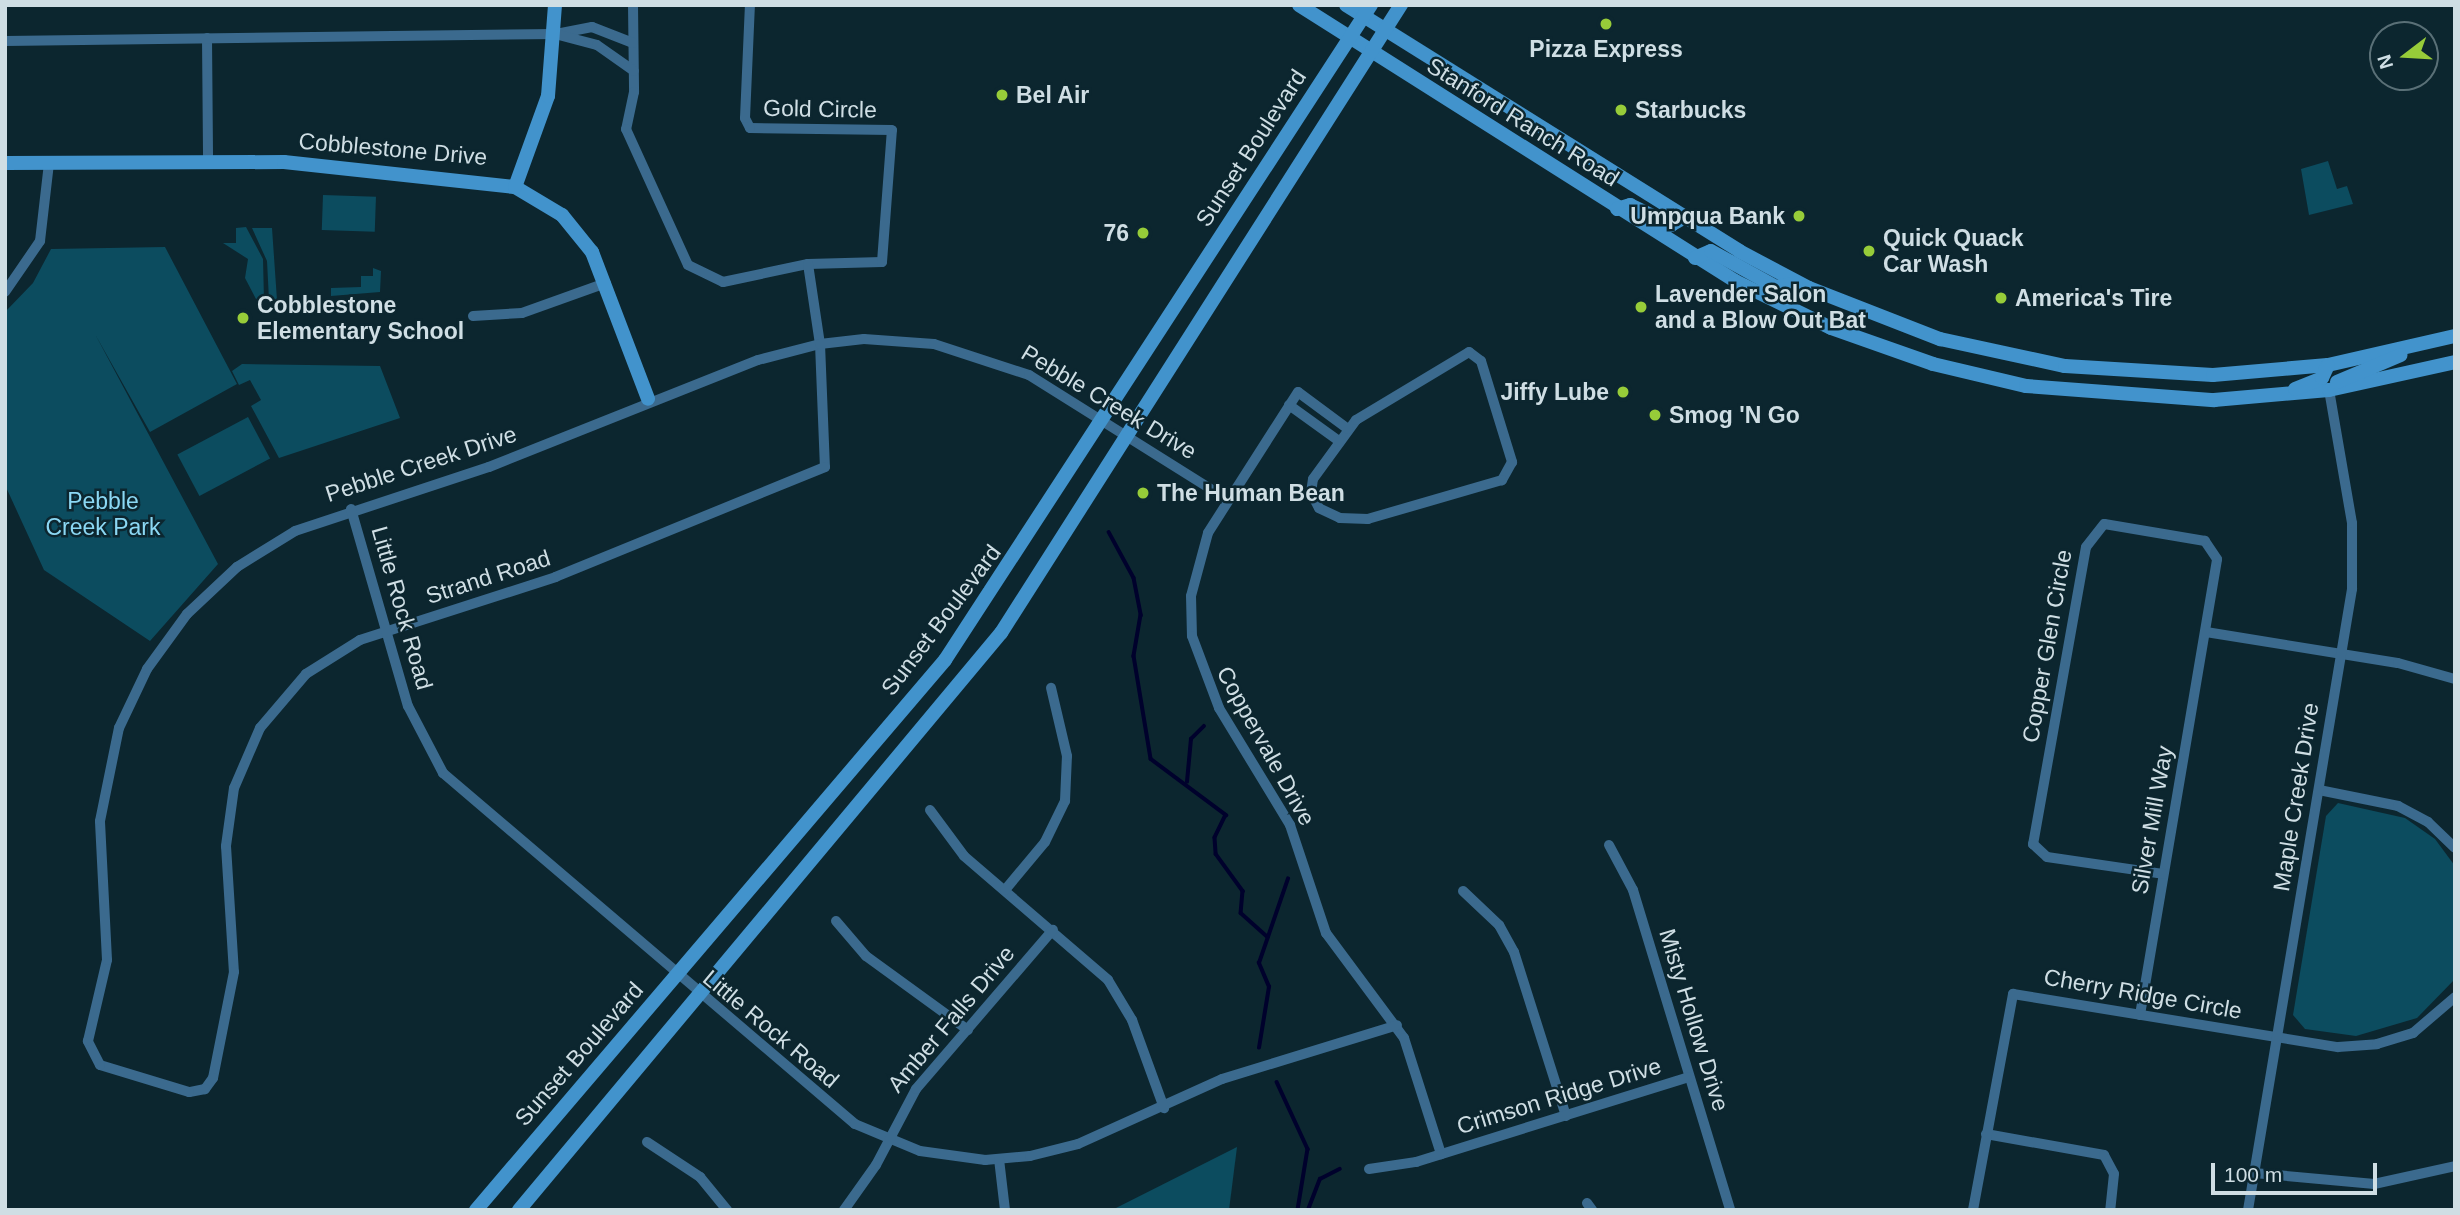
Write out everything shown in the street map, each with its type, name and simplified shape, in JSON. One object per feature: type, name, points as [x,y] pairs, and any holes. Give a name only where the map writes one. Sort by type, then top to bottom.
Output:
[{"type":"main road","points":[[515,187],[548,96],[555,34],[555,5]]},
{"type":"main road","name":"Stanford Ranch Road","points":[[1299,5],[1695,258],[1830,328],[1978,375],[2163,400],[2277,396],[2329,390],[2455,362]]},
{"type":"main road","name":"Stanford Ranch Road","points":[[1346,5],[1368,11],[1385,31],[1796,283],[1921,333],[2054,364],[2213,375],[2328,365],[2415,348],[2455,336]]},
{"type":"main road","points":[[519,1210],[967,679],[1128,436],[1401,5]]},
{"type":"main road","name":"Sunset Boulevard","points":[[476,1210],[945,660],[1368,11]]},
{"type":"main road","name":"Cobblestone Drive","points":[[5,163],[208,162],[339,165],[515,187],[574,227],[606,283],[648,399]]},
{"type":"main road","points":[[1617,209],[1630,205],[1671,225],[1685,216]]},
{"type":"main road","points":[[1695,258],[1711,251],[1776,287],[1796,283]]},
{"type":"main road","points":[[2329,390],[2341,379],[2415,348]]},
{"type":"main road","points":[[2277,396],[2322,378],[2328,365]]},
{"type":"street","name":"Gold Circle","points":[[633,5],[634,71],[626,130],[688,265],[723,282],[808,264],[882,262],[892,130],[750,128],[745,118],[750,5]]},
{"type":"street","points":[[5,41],[555,34],[592,27],[633,44]]},
{"type":"street","points":[[555,34],[597,46],[634,71]]},
{"type":"street","points":[[207,38],[208,162]]},
{"type":"street","points":[[5,292],[40,240],[49,163]]},
{"type":"street","points":[[808,264],[820,344]]},
{"type":"street","points":[[473,316],[522,313],[606,283]]},
{"type":"street","name":"Pebble Creek Drive","points":[[205,1089],[188,1092],[100,1065],[90,1054],[107,960],[99,849],[113,750],[147,668],[205,595],[273,543],[351,509],[489,467],[648,399],[820,344],[910,340],[964,351],[1029,375],[1228,499]]},
{"type":"street","name":"Strand Road","points":[[205,1089],[230,1002],[227,836],[245,757],[271,711],[306,674],[386,631],[532,586],[815,475],[828,455],[820,344]]},
{"type":"street","points":[[1469,352],[1484,370],[1510,471],[1493,484],[1348,520],[1319,508],[1311,493],[1339,441],[1348,429],[1469,352]]},
{"type":"street","name":"Maple Creek Drive","points":[[2248,1210],[2341,653],[2354,547],[2329,390]]},
{"type":"street","name":"Coppervale Drive","points":[[1320,409],[1298,393],[1228,499],[1195,570],[1190,616],[1196,657],[1219,708],[1284,814],[1326,933],[1397,1025],[1441,1154]]},
{"type":"street","points":[[1289,405],[1339,441]]},
{"type":"street","points":[[1311,421],[1320,409],[1348,429]]},
{"type":"street","name":"Little Rock Road","points":[[351,509],[412,719],[443,773],[826,1103],[888,1139],[960,1159],[999,1159],[1078,1144],[1164,1108],[1222,1079],[1397,1025]]},
{"type":"street","name":"Copper Glen Circle","points":[[2163,874],[2048,857],[2034,844],[2092,532],[2109,524],[2212,545],[2217,559],[2206,632]]},
{"type":"street","points":[[2206,632],[2341,653],[2455,679]]},
{"type":"street","name":"Silver Mill Way","points":[[2140,1015],[2206,632]]},
{"type":"street","points":[[1005,890],[1052,831],[1065,801],[1067,757],[1051,688]]},
{"type":"street","points":[[2319,790],[2398,806],[2428,822],[2455,848]]},
{"type":"street","points":[[930,810],[964,856],[1053,930],[1118,995],[1164,1108]]},
{"type":"street","name":"Misty Hollow Drive","points":[[1609,845],[1633,890],[1730,1210]]},
{"type":"street","points":[[1463,891],[1499,925],[1514,952],[1566,1116]]},
{"type":"street","points":[[836,921],[866,956],[968,1030]]},
{"type":"street","name":"Amber Falls Drive","points":[[844,1210],[916,1089],[1053,930]]},
{"type":"street","name":"Cherry Ridge Circle","points":[[1973,1210],[2013,994],[2277,1039],[2377,1045],[2413,1033],[2455,997]]},
{"type":"street","name":"Crimson Ridge Drive","points":[[1369,1169],[1441,1154],[1689,1077]]},
{"type":"street","points":[[1986,1134],[2104,1155],[2115,1174],[2110,1210]]},
{"type":"street","points":[[647,1142],[700,1177],[727,1210]]},
{"type":"street","points":[[999,1159],[1005,1210]]},
{"type":"street","points":[[2254,1173],[2374,1184],[2455,1166]]},
{"type":"green space","points":[[2328,161],[2337,189],[2347,186],[2353,204],[2309,215],[2301,169]]},
{"type":"green space","points":[[323,195],[376,197],[375,232],[322,230]]},
{"type":"green space","points":[[246,227],[263,259],[264,300],[256,299],[245,278],[248,259],[223,243],[236,243],[236,228]]},
{"type":"green space","points":[[252,228],[272,228],[277,300],[269,300],[267,261]]},
{"type":"green space","name":"Pebble Creek Park","points":[[165,247],[237,384],[150,432],[95,334],[218,564],[150,641],[44,570],[5,485],[5,312],[33,283],[51,249]]},
{"type":"green space","points":[[373,268],[381,271],[380,292],[331,296],[331,288],[361,287],[361,276],[373,276]]},
{"type":"green space","points":[[242,364],[380,366],[400,418],[279,458],[251,406],[261,400],[250,380],[239,385],[232,371]]},
{"type":"green space","points":[[248,417],[270,458],[199,496],[177,455]]},
{"type":"green space","points":[[2338,803],[2405,818],[2435,839],[2455,866],[2455,979],[2417,1018],[2356,1036],[2305,1029],[2293,1015],[2326,816]]},
{"type":"green space","points":[[1237,1147],[1229,1210],[1112,1210]]},
{"type":"waterway","points":[[1109,532],[1134,578],[1141,615],[1134,656],[1151,759],[1226,815],[1215,838],[1216,854],[1243,891],[1241,913],[1268,937]]},
{"type":"waterway","points":[[1187,782],[1191,739],[1204,726]]},
{"type":"waterway","points":[[1259,1048],[1269,987],[1259,963],[1288,879]]},
{"type":"waterway","points":[[1277,1082],[1308,1149],[1298,1210]]},
{"type":"waterway","points":[[1308,1210],[1320,1179],[1340,1169]]},
{"type":"place","name":"Pizza Express","points":[[1606,24]]},
{"type":"place","name":"Bel Air","points":[[1002,95]]},
{"type":"place","name":"Starbucks","points":[[1621,110]]},
{"type":"place","name":"Umpqua Bank","points":[[1799,216]]},
{"type":"place","name":"76","points":[[1143,233]]},
{"type":"place","name":"Quick Quack Car Wash","points":[[1869,251]]},
{"type":"place","name":"America's Tire","points":[[2001,298]]},
{"type":"place","name":"Lavender Salon and a Blow Out Bat","points":[[1641,307]]},
{"type":"place","name":"Cobblestone Elementary School","points":[[243,318]]},
{"type":"place","name":"Jiffy Lube","points":[[1623,392]]},
{"type":"place","name":"Smog 'N Go","points":[[1655,415]]},
{"type":"place","name":"The Human Bean","points":[[1143,493]]}]
